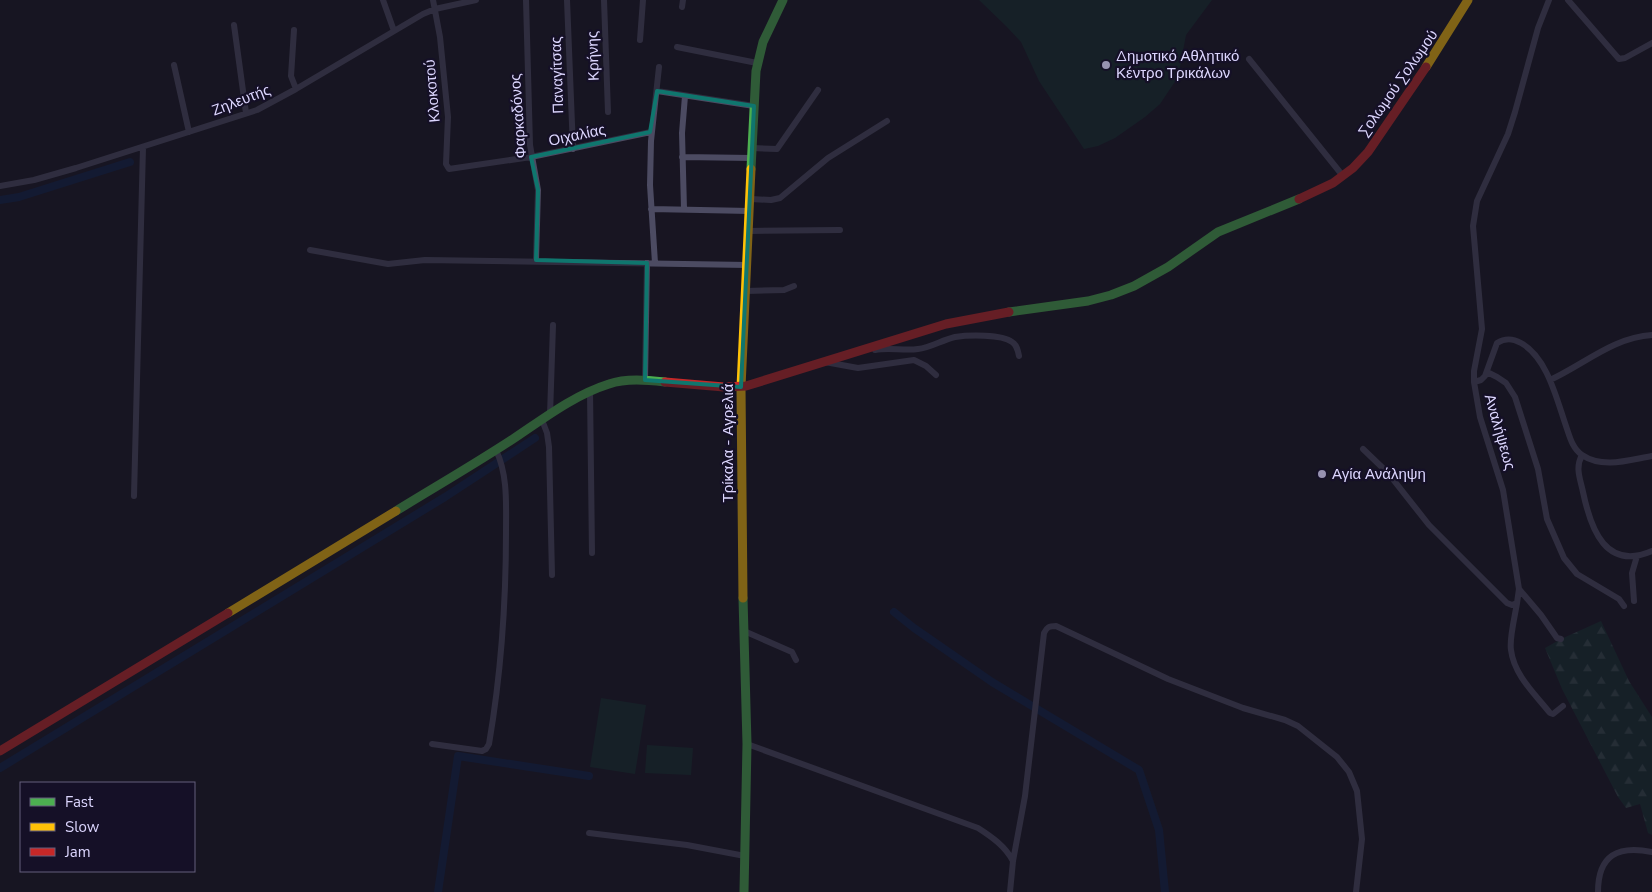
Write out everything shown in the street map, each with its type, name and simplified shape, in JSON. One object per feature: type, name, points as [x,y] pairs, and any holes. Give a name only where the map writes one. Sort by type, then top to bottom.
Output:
[{"type":"street","points":[[382,0],[394,31]]},
{"type":"street","name":"Κλοκοτού","points":[[433,0],[448,118],[446,164],[449,169]]},
{"type":"street","name":"Ζηλευτής","points":[[0,186],[57,174],[264,107],[423,14],[435,9],[476,0]]},
{"type":"street","name":"Φαρκαδόνος","points":[[526,0],[531,157],[538,190],[536,260]]},
{"type":"street","name":"Παναγίτσας","points":[[567,0],[573,149]]},
{"type":"street","name":"Κρήνης","points":[[604,0],[608,112]]},
{"type":"street","points":[[640,40],[644,0]]},
{"type":"street","name":"Τρίκαλα - Αγρελιά","points":[[744,892],[747,744],[741,387],[757,62],[765,37],[783,0]]},
{"type":"street","name":"Σολωμού Σολωμού","points":[[741,387],[961,320],[1082,302],[1119,292],[1168,267],[1218,232],[1297,200],[1333,183],[1368,152],[1444,42],[1468,0]]},
{"type":"street","name":"Αναλήψεως","points":[[1549,0],[1540,22],[1510,127],[1474,209],[1473,234],[1482,329],[1474,371],[1474,382],[1480,417],[1503,490],[1519,589],[1511,649],[1516,668],[1550,712],[1553,714],[1563,706]]},
{"type":"street","points":[[1568,0],[1619,59],[1625,58],[1652,43]]},
{"type":"street","points":[[234,25],[246,113]]},
{"type":"street","points":[[294,30],[291,76],[296,89]]},
{"type":"street","points":[[677,47],[757,62]]},
{"type":"street","points":[[1249,59],[1343,176]]},
{"type":"street","points":[[174,65],[189,132]]},
{"type":"street","points":[[655,263],[651,132],[659,67]]},
{"type":"street","points":[[752,148],[777,149],[818,90]]},
{"type":"street","points":[[656,91],[754,106]]},
{"type":"street","points":[[684,209],[682,157],[685,96]]},
{"type":"street","points":[[751,199],[771,200],[780,198],[828,158],[887,121]]},
{"type":"street","name":"Οιχαλίας","points":[[449,169],[531,157],[651,132]]},
{"type":"street","points":[[134,496],[143,147]]},
{"type":"street","points":[[682,157],[752,158]]},
{"type":"street","points":[[652,209],[750,211]]},
{"type":"street","points":[[749,231],[840,230]]},
{"type":"street","points":[[310,250],[392,264],[425,260],[536,260],[748,265]]},
{"type":"street","points":[[645,380],[647,263]]},
{"type":"street","points":[[746,291],[784,290],[794,286]]},
{"type":"street","points":[[552,575],[549,447],[546,418],[553,324]]},
{"type":"street","points":[[1550,380],[1617,344],[1639,336],[1652,335]]},
{"type":"street","points":[[859,350],[867,351],[885,348],[918,349],[956,337],[976,336],[1012,341],[1017,348],[1019,356]]},
{"type":"street","points":[[1474,382],[1481,380],[1487,372],[1497,344],[1510,338],[1518,341],[1533,352],[1542,363],[1574,448],[1582,455],[1595,461],[1612,463],[1652,456]]},
{"type":"street","points":[[824,362],[858,368],[914,360],[926,366],[936,375]]},
{"type":"street","points":[[1487,372],[1497,376],[1506,384],[1518,404],[1538,469],[1547,519],[1564,558],[1577,574],[1619,599],[1624,606]]},
{"type":"street","points":[[0,751],[498,453],[546,418],[590,391],[611,383],[645,380],[741,387]]},
{"type":"street","points":[[590,391],[592,553]]},
{"type":"street","points":[[1363,450],[1388,473],[1429,525],[1507,603],[1512,605],[1517,603]]},
{"type":"street","points":[[432,744],[482,751],[489,744],[498,680],[505,606],[506,520],[504,475],[498,453]]},
{"type":"street","points":[[1582,455],[1577,465],[1578,470],[1592,526],[1600,541],[1620,556],[1637,556],[1652,551]]},
{"type":"street","points":[[1634,601],[1632,573],[1637,556]]},
{"type":"street","points":[[1519,589],[1557,638],[1561,639]]},
{"type":"street","points":[[1010,892],[1013,861],[1025,796],[1044,633],[1046,628],[1056,626],[1168,679],[1243,708],[1285,720],[1298,726],[1337,757],[1349,772],[1357,792],[1362,839],[1356,892]]},
{"type":"street","points":[[744,631],[792,652],[796,660]]},
{"type":"street","points":[[747,744],[978,828],[998,842],[1013,861]]},
{"type":"street","points":[[589,833],[688,845],[745,856]]},
{"type":"street","points":[[1598,892],[1598,878],[1601,867],[1614,855],[1627,849],[1652,852]]},
{"type":"highlighted area","points":[[657,91],[754,106],[741,387],[645,380],[647,263],[536,260],[538,190],[531,157],[650,132]]},
{"type":"green space","name":"Δημοτικό Αθλητικό Κέντρο Τρικάλων","points":[[979,0],[1212,0],[1186,35],[1178,77],[1160,104],[1115,138],[1098,146],[1084,149],[1039,81],[1021,42]]},
{"type":"green space","points":[[1601,621],[1629,681],[1652,717],[1652,835],[1648,833],[1640,804],[1626,808],[1618,797],[1562,689],[1545,648]]},
{"type":"green space","points":[[601,698],[646,705],[635,774],[590,767]]},
{"type":"green space","points":[[647,745],[693,748],[691,775],[645,773]]},
{"type":"waterway","points":[[0,200],[19,197],[130,162]]},
{"type":"waterway","points":[[0,768],[445,497],[535,438]]},
{"type":"waterway","points":[[894,612],[992,682],[1139,770],[1159,830],[1165,892]]},
{"type":"waterway","points":[[438,892],[458,756],[589,776]]},
{"type":"traffic: fast","points":[[751,169],[756,71],[763,42],[783,0]]},
{"type":"traffic: fast","points":[[1009,312],[1088,301],[1111,295],[1134,286],[1168,267],[1218,232],[1299,199]]},
{"type":"traffic: fast","points":[[396,511],[583,394],[622,381],[644,380],[665,382]]},
{"type":"traffic: fast","points":[[743,598],[747,744],[744,892]]},
{"type":"traffic: slow","points":[[1426,67],[1468,0]]},
{"type":"traffic: slow","points":[[743,598],[741,387],[751,169]]},
{"type":"traffic: slow","points":[[228,613],[396,511]]},
{"type":"traffic: jam","points":[[1299,199],[1333,183],[1353,168],[1368,152],[1426,67]]},
{"type":"traffic: jam","points":[[665,382],[724,387],[746,386],[946,324],[1009,312]]},
{"type":"traffic: jam","points":[[0,751],[228,613]]},
{"type":"place","name":"Δημοτικό Αθλητικό Κέντρο Τρικάλων","points":[[1106,65]]},
{"type":"place","name":"Αγία Ανάληψη","points":[[1322,474]]}]
